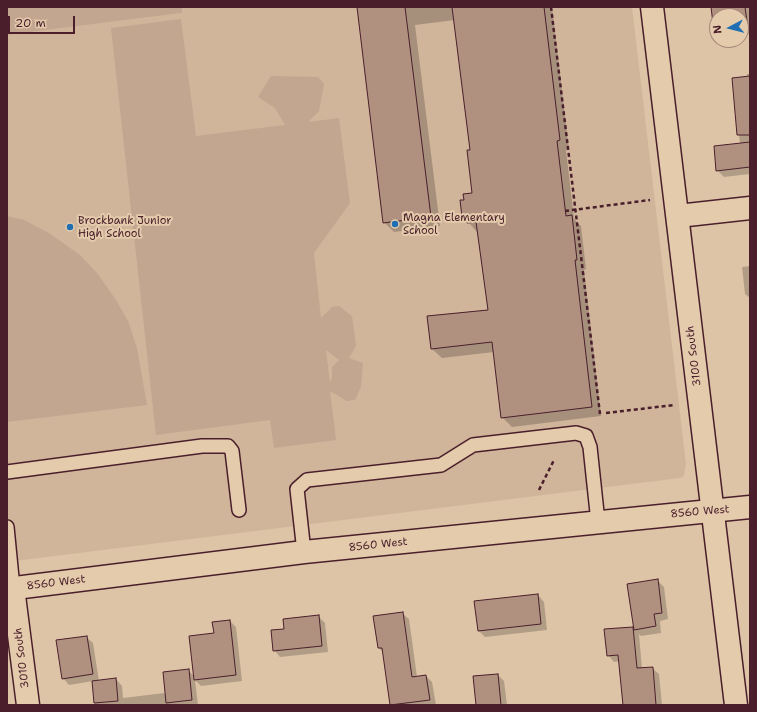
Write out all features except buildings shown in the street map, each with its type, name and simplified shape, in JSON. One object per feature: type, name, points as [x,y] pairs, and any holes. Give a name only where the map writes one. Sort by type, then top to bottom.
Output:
[{"type":"street","name":"3100 South","points":[[652,7],[736,705]]},
{"type":"street","points":[[678,216],[750,208]]},
{"type":"street","name":"8560 West","points":[[10,588],[304,552],[750,507]]},
{"type":"street","name":"3010 South","points":[[10,588],[28,705]]},
{"type":"lane","points":[[304,552],[298,489],[307,480],[441,464],[473,445],[576,433],[586,436],[590,447],[598,522]]},
{"type":"lane","points":[[7,472],[202,446],[228,446],[232,451],[239,510]]},
{"type":"lane","points":[[7,527],[10,588]]},
{"type":"path","points":[[551,7],[600,414]]},
{"type":"path","points":[[565,211],[650,200]]},
{"type":"path","points":[[606,413],[674,405]]},
{"type":"path","points":[[539,490],[554,460]]},
{"type":"shaded area","points":[[7,7],[182,7],[182,13],[7,35]]},
{"type":"shaded area","name":"Magna Elementary School","points":[[182,7],[632,7],[686,464],[684,476],[680,478],[7,562],[7,35],[182,13]]},
{"type":"shaded area","points":[[181,19],[196,136],[285,125],[275,108],[258,97],[271,76],[318,77],[324,84],[319,111],[308,122],[339,118],[350,203],[314,253],[321,318],[332,307],[339,306],[352,316],[356,346],[349,358],[363,363],[361,387],[355,400],[347,401],[330,391],[336,440],[274,448],[270,420],[156,435],[111,28]],"holes":[[[326,350],[339,360],[332,367],[332,378],[330,383]]]},
{"type":"shaded area","points":[[7,216],[24,220],[49,233],[80,255],[97,273],[116,300],[128,321],[137,348],[147,405],[7,422]]},
{"type":"place","name":"Magna Elementary School","points":[[395,224]]},
{"type":"place","name":"Brockbank Junior High School","points":[[70,227]]}]
